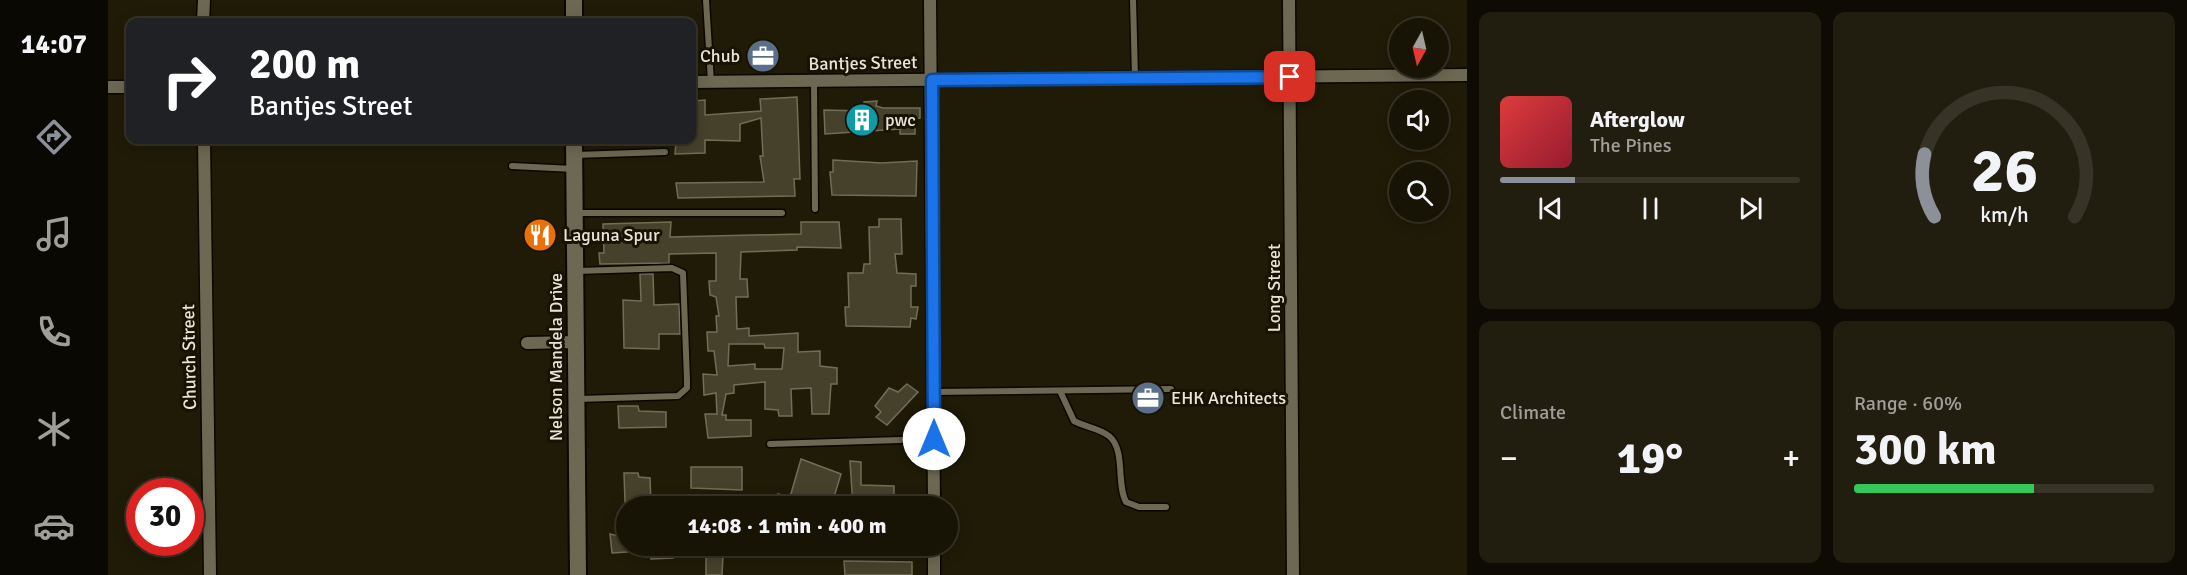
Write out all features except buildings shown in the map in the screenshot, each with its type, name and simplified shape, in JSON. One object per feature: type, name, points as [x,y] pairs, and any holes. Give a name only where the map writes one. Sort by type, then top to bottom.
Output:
[{"type":"main road","points":[[574,0],[574,18]]},
{"type":"main road","name":"Nelson Mandela Drive","points":[[571,149],[574,213],[574,399],[578,575]]},
{"type":"street","points":[[203,18],[204,0]]},
{"type":"street","points":[[930,0],[934,496]]},
{"type":"street","name":"Long Street","points":[[1289,0],[1293,575]]},
{"type":"street","name":"Bantjes Street","points":[[696,82],[1467,75]]},
{"type":"street","points":[[108,87],[126,87]]},
{"type":"street","name":"Church Street","points":[[204,144],[210,575]]},
{"type":"street","points":[[527,343],[574,342]]},
{"type":"street","points":[[934,556],[934,575]]},
{"type":"lane","points":[[706,0],[711,82]]},
{"type":"lane","points":[[1133,0],[1135,78]]},
{"type":"lane","points":[[814,82],[815,209]]},
{"type":"lane","points":[[512,166],[571,149],[665,153]]},
{"type":"lane","points":[[574,213],[782,213]]},
{"type":"lane","points":[[574,271],[672,268],[683,273],[687,380],[687,388],[678,396],[574,399]]},
{"type":"lane","points":[[934,392],[1171,388]]},
{"type":"lane","points":[[1060,391],[1074,421],[1106,434],[1114,442],[1121,487],[1126,502],[1139,507],[1166,507]]},
{"type":"lane","points":[[770,444],[934,439]]},
{"type":"place","name":"Chub","points":[[763,56]]},
{"type":"place","name":"pwc","points":[[862,120]]},
{"type":"place","name":"Laguna Spur","points":[[540,235]]},
{"type":"place","name":"EHK Architects","points":[[1148,398]]},
{"type":"route","points":[[934,439],[932,80],[1290,77]]}]
